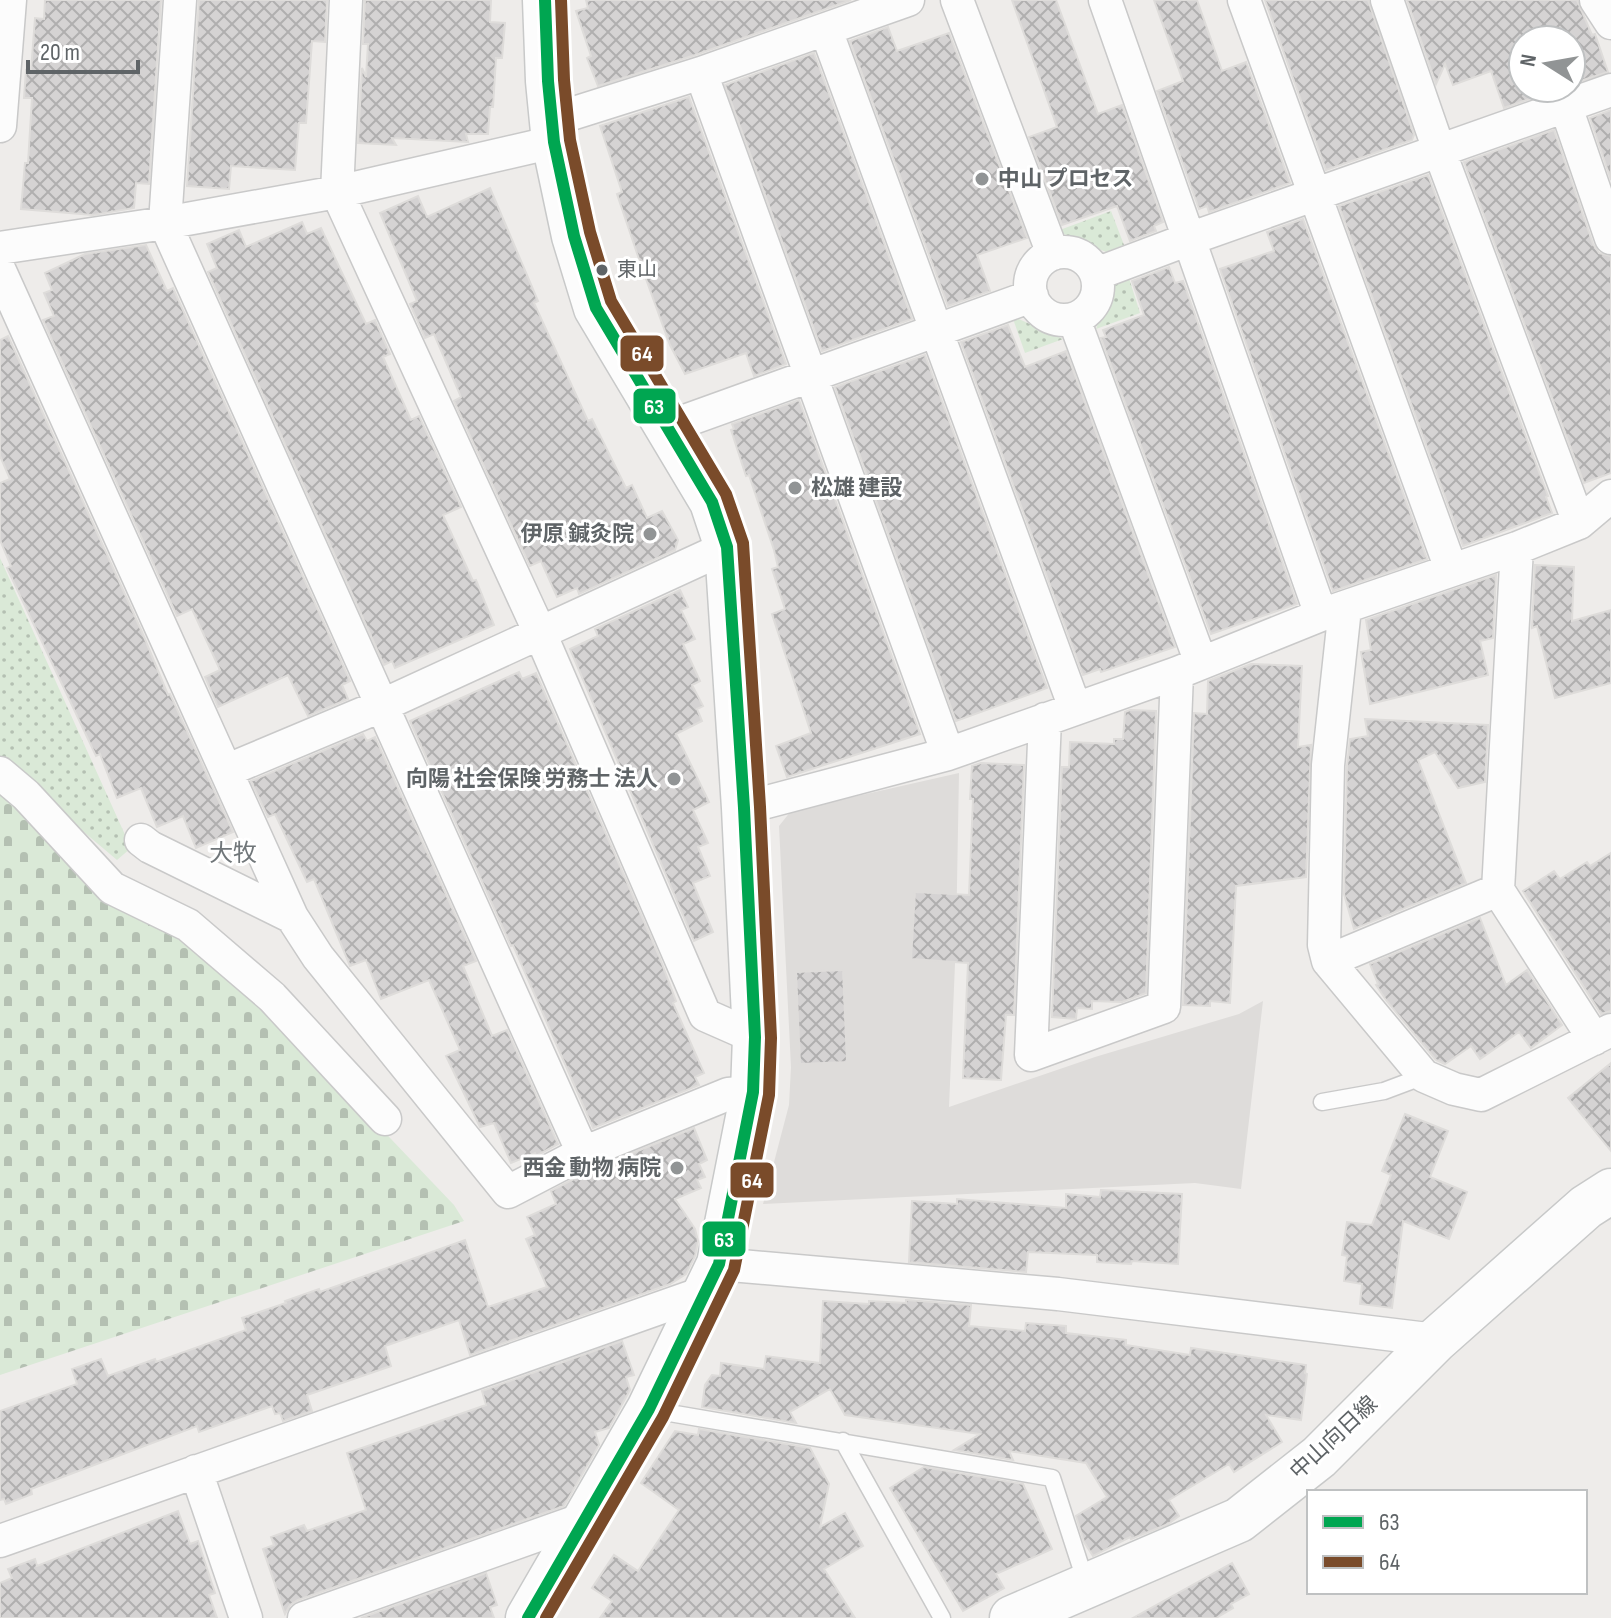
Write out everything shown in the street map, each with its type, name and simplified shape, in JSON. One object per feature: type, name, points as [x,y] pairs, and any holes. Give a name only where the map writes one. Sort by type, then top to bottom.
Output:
[{"type":"main road","points":[[528,1618],[649,1409],[712,1278],[753,1092],[755,1037],[727,547],[712,502],[596,308],[574,236],[553,131],[545,0]]},
{"type":"main road","name":"中山向日線","points":[[1012,1618],[1239,1520],[1319,1457],[1436,1340],[1586,1207],[1611,1191]]},
{"type":"street","points":[[0,126],[10,0]]},
{"type":"street","points":[[180,0],[165,223],[583,1153]]},
{"type":"street","points":[[346,0],[337,192],[540,633],[705,1015],[755,1037]]},
{"type":"street","points":[[0,248],[337,192],[553,131],[701,73],[908,0]]},
{"type":"street","points":[[957,0],[1053,254]]},
{"type":"street","points":[[1105,0],[1189,239],[1333,612],[1324,945],[1328,961],[1424,1076],[1454,1089],[1481,1095],[1602,1034],[1498,890],[1517,548]]},
{"type":"street","points":[[1244,0],[1451,569]]},
{"type":"street","points":[[1387,0],[1439,150],[1579,523]]},
{"type":"street","points":[[1596,0],[1611,23]]},
{"type":"street","points":[[826,30],[1075,708]]},
{"type":"street","points":[[701,73],[948,754]]},
{"type":"street","points":[[1096,274],[1611,90]]},
{"type":"street","points":[[1566,107],[1611,238]]},
{"type":"street","points":[[1074,253],[1091,265],[1096,274],[1099,285],[1097,296],[1084,315],[1074,319],[1053,319],[1043,313],[1032,296],[1031,285],[1037,267],[1053,254],[1074,253]]},
{"type":"street","points":[[0,271],[292,917],[318,957],[508,1192],[583,1153],[728,1094],[753,1092]]},
{"type":"street","points":[[668,427],[1032,296]]},
{"type":"street","points":[[1045,719],[1031,1055],[1164,1007],[1189,668],[1074,319]]},
{"type":"street","points":[[744,808],[948,754],[1189,668],[1579,523],[1611,496]]},
{"type":"street","points":[[228,770],[383,705],[727,547]]},
{"type":"street","points":[[0,773],[26,795],[112,888],[188,925],[272,997],[385,1119]]},
{"type":"street","points":[[141,840],[292,917]]},
{"type":"street","points":[[1328,961],[1498,890]]},
{"type":"street","points":[[0,1541],[712,1278],[1058,1294],[1436,1340]]},
{"type":"street","points":[[196,1471],[246,1618]]},
{"type":"street","points":[[304,1618],[586,1518]]},
{"type":"lane","points":[[1322,1102],[1384,1091],[1424,1076]]},
{"type":"lane","points":[[649,1409],[1052,1478],[1087,1585]]},
{"type":"lane","points":[[843,1441],[942,1618]]},
{"type":"shaded area","points":[[959,773],[949,1107],[1095,1057],[1239,1014],[1263,1001],[1241,1189],[1195,1183],[763,1204],[789,1105],[791,1067],[779,826],[791,811]]},
{"type":"green space","points":[[1111,211],[1124,245],[1106,252],[1057,231]]},
{"type":"green space","points":[[1128,275],[1140,313],[1096,329],[1112,284]]},
{"type":"green space","points":[[1012,316],[1063,339],[1025,353]]},
{"type":"green space","points":[[0,558],[131,848],[117,860],[0,761]]},
{"type":"green space","points":[[0,784],[186,936],[267,1009],[454,1205],[464,1221],[0,1375]]},
{"type":"building","points":[[45,0],[161,0],[149,184],[136,183],[134,208],[93,215],[21,209],[25,163],[28,163],[32,98],[24,98],[26,70],[31,71],[35,18],[44,19]]},
{"type":"building","points":[[199,0],[327,0],[325,42],[312,41],[306,123],[299,123],[295,170],[231,166],[229,189],[187,186]]},
{"type":"building","points":[[365,0],[491,0],[490,22],[505,23],[502,58],[496,58],[488,134],[466,134],[468,142],[392,138],[396,145],[358,143],[362,68],[366,77],[368,44],[363,44]]},
{"type":"building","points":[[586,0],[851,0],[598,86],[587,58],[591,56],[576,11],[588,8]]},
{"type":"building","points":[[1012,0],[1056,0],[1098,114],[1122,105],[1163,222],[1154,226],[1156,231],[1130,241],[1117,206],[1062,225],[1029,137],[1057,127]]},
{"type":"building","points":[[1154,0],[1197,0],[1222,71],[1246,62],[1290,183],[1209,212],[1207,206],[1199,209],[1157,91],[1183,81]]},
{"type":"building","points":[[1265,0],[1368,0],[1414,135],[1412,140],[1326,170]]},
{"type":"building","points":[[1407,0],[1577,0],[1592,35],[1595,34],[1608,72],[1587,79],[1587,24],[1507,24],[1507,104],[1515,104],[1504,108],[1491,71],[1453,85],[1445,64],[1436,84]]},
{"type":"building","points":[[888,27],[897,51],[949,33],[1027,238],[977,255],[990,291],[948,306],[850,41]]},
{"type":"building","points":[[814,53],[912,319],[822,351],[725,85]]},
{"type":"building","points":[[689,97],[786,364],[754,376],[746,353],[685,374],[670,345],[642,268],[617,194],[622,192],[600,126]]},
{"type":"building","points":[[1611,110],[1611,180],[1590,118]]},
{"type":"building","points":[[1554,130],[1593,244],[1599,253],[1611,256],[1611,473],[1584,483],[1464,162]]},
{"type":"building","points":[[1428,175],[1552,513],[1463,546],[1339,206]]},
{"type":"building","points":[[490,188],[538,301],[534,303],[588,421],[592,419],[626,488],[632,485],[647,518],[662,511],[678,540],[675,550],[579,594],[577,588],[557,597],[541,561],[530,566],[454,401],[461,397],[434,334],[425,338],[410,304],[417,301],[380,213],[418,196],[427,217]]},
{"type":"building","points":[[1303,219],[1427,559],[1333,591],[1220,269],[1274,251],[1267,232]]},
{"type":"building","points":[[302,222],[307,234],[321,228],[366,324],[375,320],[390,354],[383,357],[411,420],[419,416],[461,507],[443,515],[473,581],[476,580],[494,625],[395,668],[392,661],[384,665],[208,272],[217,268],[207,244],[239,230],[246,247]]},
{"type":"building","points":[[146,245],[167,291],[173,288],[350,681],[342,685],[348,699],[308,716],[288,675],[218,707],[205,677],[220,670],[192,609],[177,616],[43,320],[54,316],[44,293],[52,290],[45,273],[85,254]]},
{"type":"building","points":[[1169,267],[1175,283],[1183,281],[1297,604],[1211,634],[1101,338],[1106,337],[1103,330],[1144,315],[1132,281]]},
{"type":"building","points":[[1008,325],[1025,367],[1066,351],[1175,647],[1083,675],[961,342]]},
{"type":"building","points":[[8,336],[168,695],[233,832],[196,848],[183,816],[157,827],[141,788],[117,798],[100,754],[96,756],[7,568],[11,566],[0,540],[0,483],[10,479],[0,456],[0,340]]},
{"type":"building","points":[[925,355],[1047,688],[956,721],[835,387]]},
{"type":"building","points":[[799,400],[920,734],[787,777],[776,746],[811,733],[772,614],[785,609],[772,569],[778,567],[774,550],[731,430],[734,429],[732,424]]},
{"type":"building","points":[[1535,565],[1574,567],[1572,621],[1611,610],[1611,683],[1555,698],[1537,626],[1532,628]]},
{"type":"building","points":[[1496,575],[1493,638],[1480,641],[1488,675],[1370,704],[1361,652],[1371,650],[1366,620]]},
{"type":"building","points":[[680,590],[688,607],[681,610],[695,639],[683,644],[700,681],[692,685],[703,706],[697,709],[702,721],[676,734],[709,802],[693,810],[708,843],[698,847],[710,876],[693,883],[713,932],[694,941],[570,649],[598,636],[595,629]]},
{"type":"building","points":[[1251,664],[1302,666],[1298,747],[1311,745],[1306,877],[1236,886],[1230,1003],[1210,1001],[1210,1006],[1183,1005],[1194,713],[1207,714],[1208,681]]},
{"type":"building","points":[[519,672],[522,679],[536,673],[659,956],[676,1001],[673,1003],[704,1073],[695,1077],[699,1085],[593,1128],[410,721]]},
{"type":"building","points":[[1156,711],[1146,993],[1122,1002],[1092,1001],[1092,1009],[1077,1008],[1076,1019],[1052,1017],[1062,767],[1069,767],[1070,742],[1114,744],[1114,739],[1123,739],[1125,712]]},
{"type":"building","points":[[1365,719],[1488,725],[1485,782],[1458,788],[1435,752],[1418,760],[1466,883],[1354,929],[1344,894],[1347,766],[1350,739],[1368,736]]},
{"type":"building","points":[[363,734],[367,741],[375,737],[476,961],[463,966],[492,1036],[507,1030],[558,1144],[536,1156],[535,1153],[511,1163],[494,1123],[480,1127],[446,1056],[460,1050],[429,980],[381,999],[366,960],[350,966],[314,879],[307,882],[275,814],[268,817],[251,781]]},
{"type":"building","points":[[981,763],[1024,765],[1014,1015],[1006,1015],[1001,1080],[963,1078],[968,963],[911,959],[915,892],[969,895],[972,766]]},
{"type":"building","points":[[1611,853],[1611,1011],[1601,1014],[1523,891],[1554,871],[1560,879],[1587,862],[1590,866]]},
{"type":"building","points":[[1480,918],[1506,985],[1527,970],[1562,1025],[1531,1048],[1519,1032],[1480,1059],[1471,1046],[1445,1064],[1436,1060],[1386,1000],[1376,985],[1370,964]]},
{"type":"building","points":[[843,970],[847,1062],[800,1064],[796,972]]},
{"type":"building","points":[[1611,1063],[1611,1151],[1568,1098]]},
{"type":"building","points":[[1405,1114],[1448,1131],[1430,1177],[1467,1192],[1449,1239],[1403,1221],[1392,1308],[1360,1304],[1362,1284],[1344,1281],[1347,1256],[1342,1255],[1347,1222],[1372,1225],[1391,1175],[1382,1171]]},
{"type":"building","points":[[694,1128],[707,1160],[699,1164],[705,1177],[697,1180],[701,1188],[675,1199],[695,1229],[698,1241],[686,1274],[670,1284],[470,1355],[459,1320],[385,1346],[391,1366],[307,1395],[312,1411],[283,1421],[272,1406],[199,1432],[197,1426],[31,1489],[32,1494],[6,1504],[4,1499],[0,1500],[0,1411],[77,1384],[72,1369],[101,1359],[108,1376],[155,1359],[156,1362],[246,1330],[242,1318],[285,1301],[319,1289],[320,1292],[465,1240],[488,1307],[547,1287],[526,1239],[535,1235],[527,1217],[556,1204],[551,1191],[591,1170]]},
{"type":"building","points":[[1101,1190],[1182,1194],[1178,1264],[1097,1262],[1097,1255],[1028,1252],[1026,1272],[909,1262],[912,1201],[957,1204],[957,1199],[1066,1208],[1066,1194],[1100,1197]]},
{"type":"building","points":[[906,1300],[971,1305],[969,1326],[1025,1331],[1026,1323],[1066,1326],[1066,1333],[1126,1340],[1126,1345],[1190,1355],[1191,1348],[1306,1365],[1301,1420],[1266,1415],[1282,1442],[1234,1472],[1229,1464],[1169,1500],[1179,1516],[1168,1524],[1130,1537],[1093,1556],[1084,1542],[1076,1516],[1107,1497],[1086,1463],[1009,1451],[1013,1460],[954,1450],[980,1434],[845,1415],[830,1389],[790,1412],[796,1423],[702,1407],[705,1385],[712,1375],[720,1376],[721,1363],[764,1369],[766,1356],[820,1363],[823,1301],[869,1304],[869,1301],[906,1303]]},
{"type":"building","points":[[622,1341],[634,1375],[626,1377],[630,1390],[609,1428],[595,1432],[599,1445],[564,1506],[298,1600],[290,1605],[285,1614],[263,1549],[274,1545],[271,1537],[304,1525],[307,1531],[366,1510],[347,1453],[486,1405],[482,1391]]},
{"type":"building","points":[[699,1429],[810,1448],[829,1484],[820,1527],[845,1513],[863,1546],[824,1569],[855,1618],[600,1618],[612,1601],[592,1588],[614,1555],[638,1571],[679,1510],[641,1483],[675,1431],[698,1435]]},
{"type":"building","points":[[924,1467],[1023,1484],[1052,1549],[996,1574],[1004,1588],[963,1611],[890,1488]]},
{"type":"building","points":[[178,1511],[190,1544],[198,1541],[215,1593],[209,1595],[217,1618],[0,1618],[0,1583],[12,1578],[8,1569],[35,1559],[37,1566]]},
{"type":"building","points":[[1232,1563],[1249,1594],[1231,1604],[1233,1608],[1216,1618],[1133,1618]]},
{"type":"building","points":[[486,1573],[497,1605],[490,1607],[494,1618],[361,1618]]},
{"type":"transit line","name":"63","points":[[528,1618],[649,1409],[719,1264],[753,1092],[755,1037],[727,547],[712,502],[596,308],[574,236],[554,142],[545,0]]},
{"type":"transit line","name":"64","points":[[546,1618],[663,1417],[734,1270],[769,1095],[771,1038],[743,543],[726,494],[611,301],[590,232],[570,140],[561,0]]},
{"type":"place","name":"中山 プロセス","points":[[982,179]]},
{"type":"place","name":"東山","points":[[602,270]]},
{"type":"place","name":"松雄 建設","points":[[795,488]]},
{"type":"place","name":"伊原 鍼灸院","points":[[650,534]]},
{"type":"place","name":"向陽 社会保険 労務士 法人","points":[[674,779]]},
{"type":"place","name":"西金 動物 病院","points":[[677,1168]]},
{"type":"district","name":"大牧","points":[[233,853]]}]
